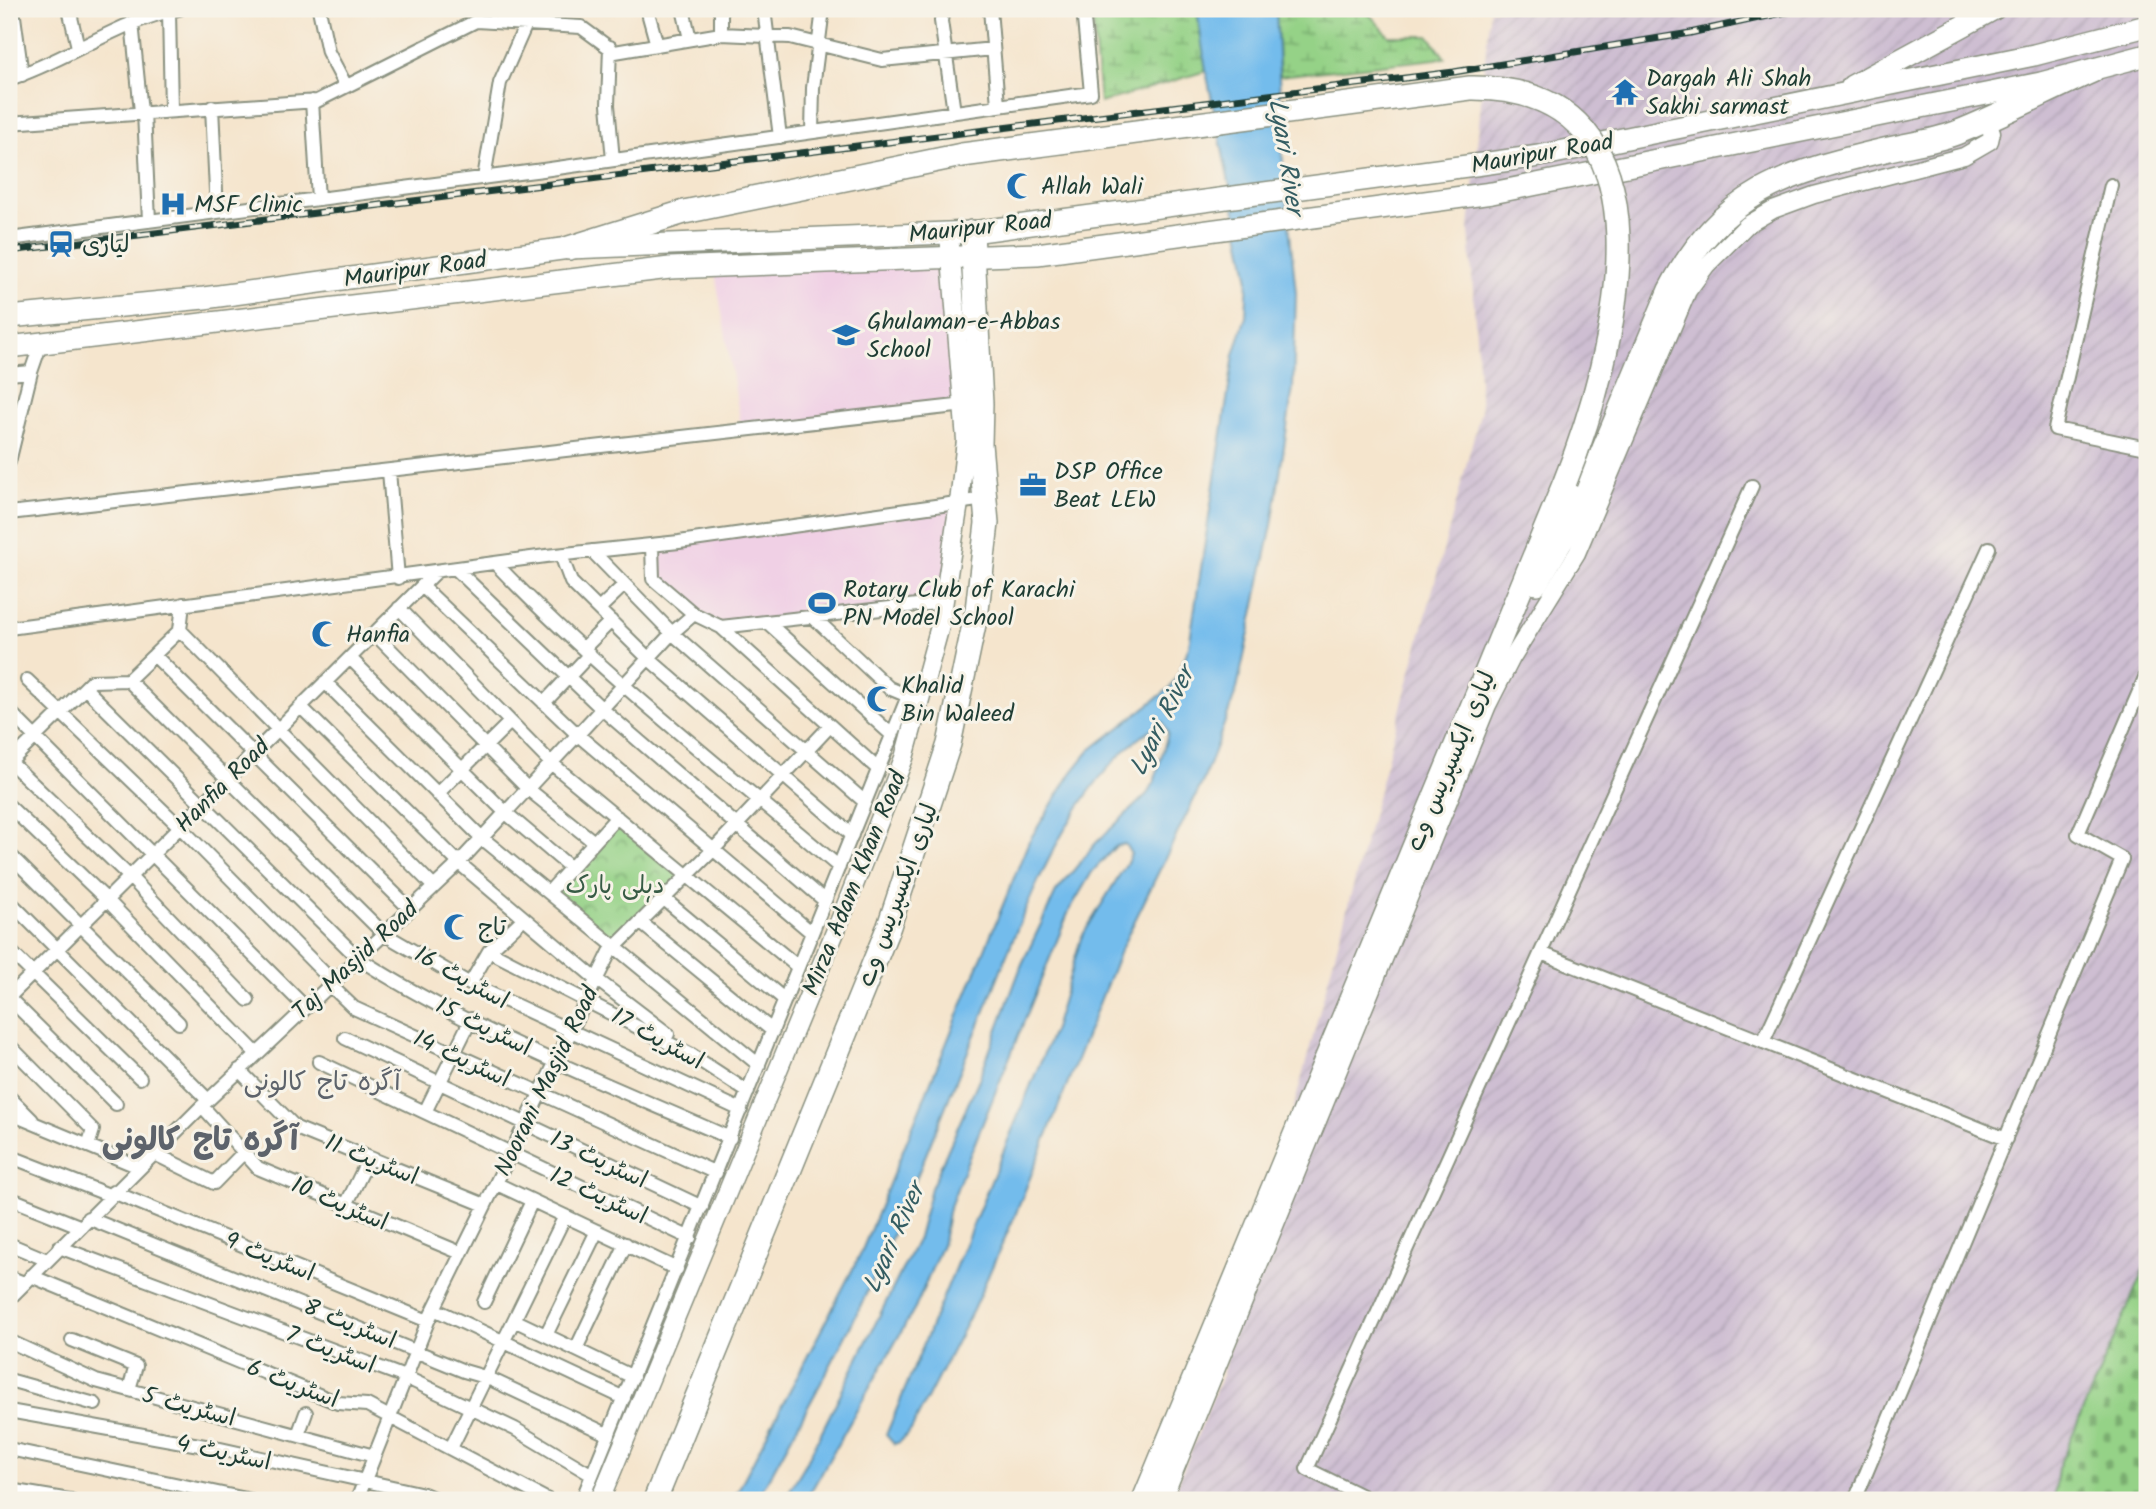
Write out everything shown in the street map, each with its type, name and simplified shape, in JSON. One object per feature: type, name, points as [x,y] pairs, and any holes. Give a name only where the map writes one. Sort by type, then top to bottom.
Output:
[{"type":"highway","points":[[1832,97],[1994,9]]},
{"type":"highway","name":"Mauripur Road","points":[[9,317],[204,298],[569,248],[667,242],[972,232],[1482,164],[1539,156],[1832,97],[2034,55],[2147,26]]},
{"type":"highway","name":"Mauripur Road","points":[[9,347],[670,268],[1037,254],[1492,192],[2092,71],[2147,55]]},
{"type":"highway","points":[[1501,643],[1575,518],[1670,290],[1686,259],[1732,209],[1760,190],[1797,173],[1954,134],[2092,71]]},
{"type":"highway","points":[[569,248],[684,212],[962,155],[1471,88],[1514,90],[1554,107],[1571,119],[1599,152],[1615,192],[1618,214],[1612,330],[1587,426],[1501,643]]},
{"type":"highway","name":"لیاری ایکسپریس وے","points":[[655,1500],[840,1049],[928,814],[949,744],[973,632],[985,552],[981,404],[963,258],[972,232]]},
{"type":"highway","name":"لیاری ایکسپریس وے","points":[[1144,1500],[1452,751],[1501,643]]},
{"type":"main road","name":"Mirza Adam Khan Road","points":[[600,1500],[845,908],[904,758],[914,698],[944,602],[960,503],[966,440],[963,258],[949,234]]},
{"type":"street","points":[[13,9],[22,75]]},
{"type":"street","points":[[69,9],[78,47]]},
{"type":"street","points":[[321,9],[328,52],[345,86]]},
{"type":"street","points":[[484,178],[500,83],[526,24],[524,9]]},
{"type":"street","points":[[647,9],[657,45]]},
{"type":"street","points":[[683,9],[690,39]]},
{"type":"street","points":[[721,34],[722,9]]},
{"type":"street","points":[[764,9],[780,137]]},
{"type":"street","points":[[812,132],[823,9]]},
{"type":"street","points":[[943,9],[941,21],[954,112]]},
{"type":"street","points":[[990,9],[998,105]]},
{"type":"street","points":[[9,239],[484,178],[1091,93],[1083,9]]},
{"type":"street","points":[[9,79],[132,22],[146,12],[174,10],[171,110]]},
{"type":"street","points":[[9,123],[312,101],[476,21],[480,15],[526,24],[581,27],[615,51],[721,34],[769,36],[819,44],[882,60],[993,49]]},
{"type":"street","points":[[132,22],[143,112],[149,221]]},
{"type":"street","points":[[610,47],[608,105],[613,160]]},
{"type":"street","points":[[312,101],[318,199]]},
{"type":"street","points":[[212,107],[218,212]]},
{"type":"street","points":[[1163,1500],[1488,705],[1512,658],[1577,554],[1688,291],[1726,245],[1747,225],[1773,210],[1814,195],[1964,156],[1990,141],[1992,132],[1987,119]]},
{"type":"street","points":[[2111,185],[2056,429],[2147,448]]},
{"type":"street","points":[[9,462],[31,372],[41,343]]},
{"type":"street","points":[[9,374],[31,372]]},
{"type":"street","points":[[9,513],[965,405]]},
{"type":"street","points":[[389,471],[398,578]]},
{"type":"street","points":[[1370,1500],[1307,1469],[1752,486]]},
{"type":"street","points":[[9,628],[985,499]]},
{"type":"street","points":[[652,545],[653,579],[694,614],[721,627],[878,769]]},
{"type":"street","points":[[1763,1042],[1989,548]]},
{"type":"street","points":[[592,551],[672,633],[865,802]]},
{"type":"street","points":[[561,555],[571,582],[649,659],[852,835]]},
{"type":"street","points":[[496,564],[624,685],[839,867]]},
{"type":"street","points":[[456,569],[602,709],[825,901]]},
{"type":"street","name":"Hanfia Road","points":[[9,998],[435,572]]},
{"type":"street","points":[[598,609],[625,584]]},
{"type":"street","points":[[422,586],[578,735],[812,933]]},
{"type":"street","points":[[721,627],[944,602]]},
{"type":"street","points":[[183,604],[180,630],[128,680],[92,681],[9,762],[130,877],[248,1000]]},
{"type":"street","points":[[400,608],[551,763],[798,967]]},
{"type":"street","name":"Taj Masjid Road","points":[[9,1299],[111,1193],[305,1006],[459,863],[672,633],[694,614]]},
{"type":"street","points":[[582,1500],[892,735],[914,698],[889,688],[812,616]]},
{"type":"street","points":[[544,703],[568,677],[611,621]]},
{"type":"street","points":[[767,622],[892,735]]},
{"type":"street","points":[[180,630],[434,887]]},
{"type":"street","points":[[374,633],[528,789],[594,842]]},
{"type":"street","points":[[154,655],[251,755],[410,909]]},
{"type":"street","points":[[350,658],[506,813],[571,867]]},
{"type":"street","points":[[1855,1500],[2122,859],[2078,834],[2147,673]]},
{"type":"street","name":"اسٹریٹ 14","points":[[27,680],[180,827],[354,1008],[540,1095],[716,1172]]},
{"type":"street","name":"اسٹریٹ 16","points":[[128,680],[384,934],[470,984],[569,1033],[741,1110]]},
{"type":"street","points":[[325,682],[482,838],[759,1065]]},
{"type":"street","name":"اسٹریٹ 15","points":[[85,688],[358,958],[396,982],[555,1062],[730,1138]]},
{"type":"street","points":[[301,706],[459,863],[596,979],[668,1034],[664,1040]]},
{"type":"street","points":[[9,711],[305,1006]]},
{"type":"street","points":[[438,794],[510,722]]},
{"type":"street","name":"Noorani Masjid Road","points":[[357,1500],[430,1315],[512,1154],[596,979],[616,946],[713,850],[830,726]]},
{"type":"street","points":[[9,806],[107,900],[256,1053]]},
{"type":"street","points":[[549,892],[617,817]]},
{"type":"street","points":[[9,854],[179,1023]]},
{"type":"street","points":[[663,898],[785,1000]]},
{"type":"street","name":"اسٹریٹ 10","points":[[9,901],[205,1103],[258,1168],[461,1254]]},
{"type":"street","points":[[470,984],[489,951],[524,918]]},
{"type":"street","points":[[640,922],[773,1031]]},
{"type":"street","points":[[9,950],[140,1078]]},
{"type":"street","name":"اسٹریٹ 17","points":[[489,951],[664,1040],[748,1092]]},
{"type":"street","points":[[1541,953],[2006,1139]]},
{"type":"street","points":[[9,998],[116,1104]]},
{"type":"street","points":[[425,1112],[471,1019]]},
{"type":"street","name":"اسٹریٹ 13","points":[[345,1038],[702,1207]]},
{"type":"street","points":[[9,1045],[93,1130],[88,1146]]},
{"type":"street","name":"اسٹریٹ 12","points":[[319,1062],[690,1238]]},
{"type":"street","name":"اسٹریٹ 11","points":[[239,1070],[296,1128],[485,1205]]},
{"type":"street","points":[[9,1097],[37,1125]]},
{"type":"street","points":[[9,1113],[139,1167]]},
{"type":"street","points":[[153,1153],[214,1183],[244,1152]]},
{"type":"street","name":"اسٹریٹ 9","points":[[9,1156],[504,1342],[624,1398]]},
{"type":"street","points":[[346,1205],[369,1158]]},
{"type":"street","points":[[496,1184],[677,1269]]},
{"type":"street","name":"اسٹریٹ 8","points":[[9,1198],[84,1222],[416,1349],[464,1371],[488,1378],[609,1435]]},
{"type":"street","points":[[484,1302],[532,1200]]},
{"type":"street","points":[[451,1448],[488,1378],[565,1216]]},
{"type":"street","points":[[546,1335],[597,1231]]},
{"type":"street","points":[[9,1244],[47,1260]]},
{"type":"street","points":[[576,1349],[626,1244]]},
{"type":"street","name":"اسٹریٹ 7","points":[[59,1247],[405,1377],[515,1429],[592,1475]]},
{"type":"street","name":"اسٹریٹ 6","points":[[9,1277],[28,1280],[338,1403],[367,1405],[548,1500]]},
{"type":"street","points":[[514,1320],[633,1377]]},
{"type":"street","points":[[72,1340],[136,1366],[129,1389]]},
{"type":"street","name":"اسٹریٹ 5","points":[[9,1341],[96,1381],[374,1456]]},
{"type":"street","points":[[9,1380],[95,1404]]},
{"type":"street","name":"اسٹریٹ 4","points":[[9,1411],[216,1448],[364,1483],[424,1494],[438,1500]]},
{"type":"street","points":[[298,1435],[306,1413]]},
{"type":"street","points":[[9,1450],[251,1500]]},
{"type":"street","points":[[9,1490],[70,1500]]},
{"type":"shaded area","points":[[1490,9],[2147,9],[2147,1262],[2058,1468],[2054,1500],[1171,1500],[1222,1375],[1481,410],[1469,229]]},
{"type":"shaded area","name":"Ghulaman-e-Abbas School","points":[[967,264],[967,405],[742,431],[714,266]]},
{"type":"shaded area","name":"Rotary Club of Karachi PN Model School","points":[[959,503],[944,602],[721,627],[653,579],[652,545]]},
{"type":"green space","points":[[1092,9],[1197,9],[1206,71],[1100,103]]},
{"type":"green space","points":[[1276,9],[1368,9],[1369,14],[1389,36],[1429,36],[1445,58],[1280,76]]},
{"type":"green space","name":"دہلی پارک","points":[[617,817],[686,875],[616,946],[549,891]]},
{"type":"green space","points":[[2147,1262],[2147,1500],[2054,1500],[2058,1468]]},
{"type":"water","name":"Lyari River","points":[[1197,9],[1276,9],[1283,164],[1296,293],[1293,388],[1272,525],[1237,689],[1203,781],[1120,951],[1016,1213],[973,1310],[911,1430],[900,1442],[894,1444],[886,1435],[1054,1029],[1081,938],[1131,854],[1125,844],[1116,846],[1092,872],[1069,911],[967,1162],[948,1212],[943,1242],[917,1304],[806,1500],[784,1500],[806,1463],[918,1238],[931,1188],[979,1079],[1022,964],[1056,892],[1095,844],[1147,794],[1154,783],[1168,733],[1163,722],[1130,746],[1100,777],[1074,814],[1051,855],[1013,940],[904,1208],[849,1329],[757,1500],[733,1500],[861,1253],[1029,841],[1072,772],[1089,751],[1170,688],[1180,671],[1189,646],[1234,355],[1246,316],[1248,275],[1206,71]]},
{"type":"railway","points":[[9,251],[1454,72],[1690,33],[1800,9]]},
{"type":"place","name":"Dargah Ali Shah Sakhi sarmast","points":[[1625,92]]},
{"type":"place","name":"Allah Wali","points":[[1020,186]]},
{"type":"place","name":"MSF Clinic","points":[[173,204]]},
{"type":"place","name":"لیاری","points":[[61,244]]},
{"type":"place","name":"Ghulaman-e-Abbas School","points":[[846,335]]},
{"type":"place","name":"DSP Office Beat LEW","points":[[1033,485]]},
{"type":"place","name":"Rotary Club of Karachi PN Model School","points":[[822,603]]},
{"type":"place","name":"Hanfia","points":[[325,634]]},
{"type":"place","name":"Khalid Bin Waleed","points":[[880,699]]},
{"type":"place","name":"تاج","points":[[457,927]]},
{"type":"district","name":"آگرہ تاج کالونی","points":[[322,1081]]},
{"type":"district","name":"آگرہ تاج کالونی","points":[[200,1139]]}]
